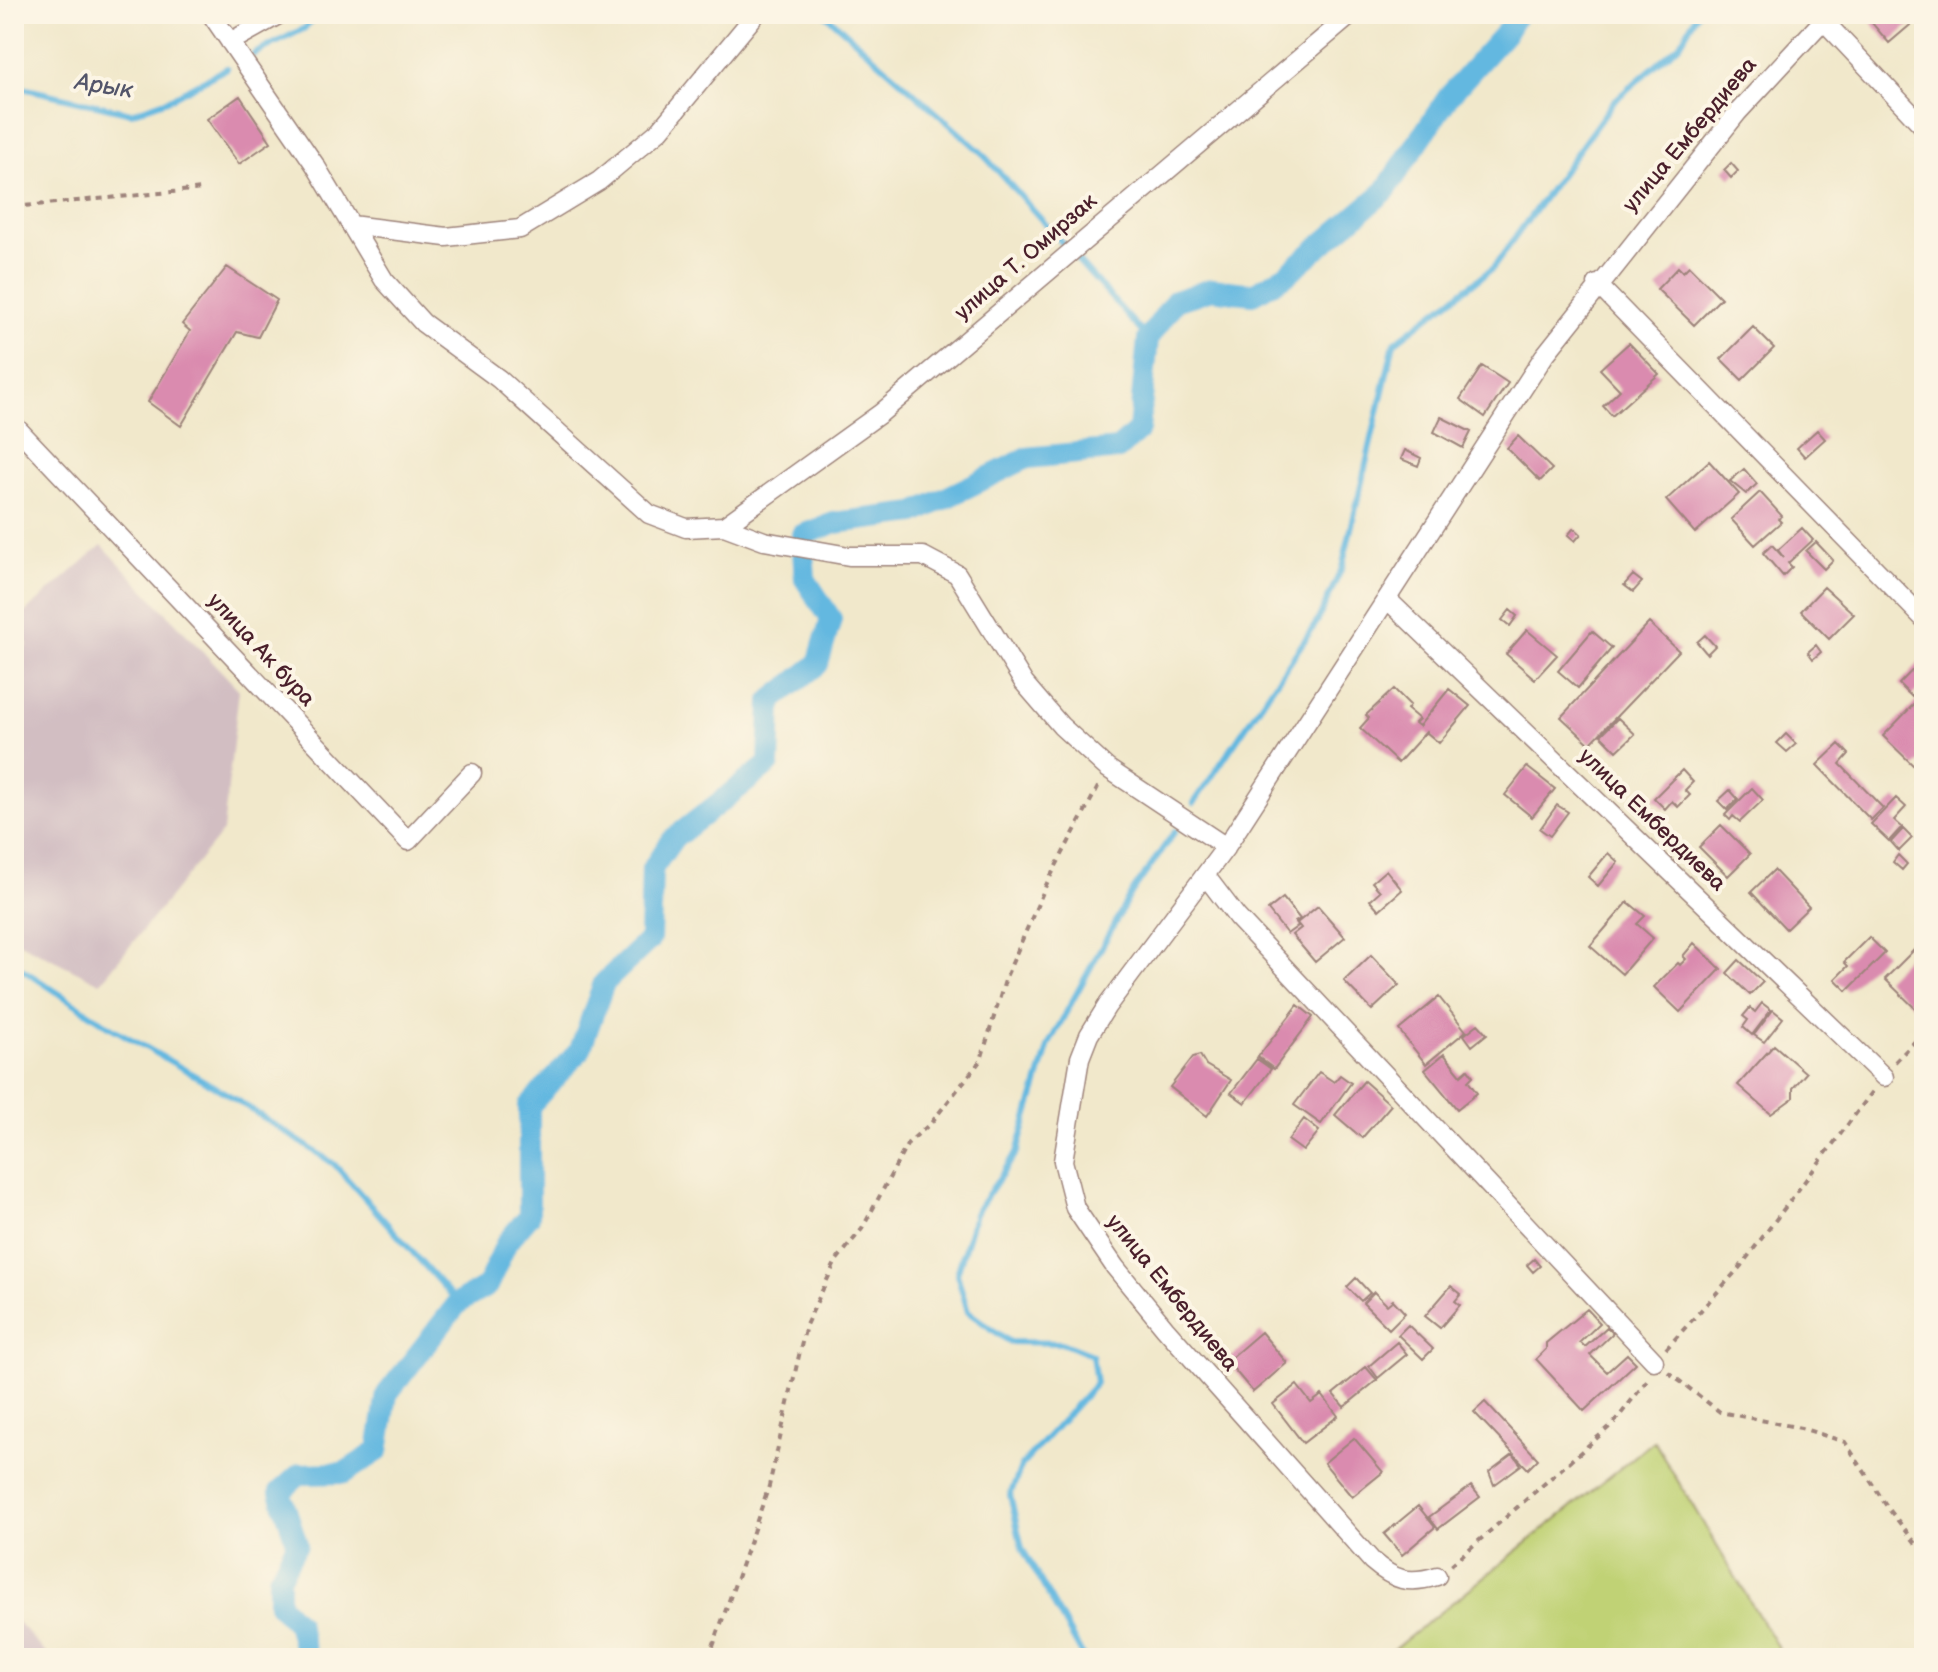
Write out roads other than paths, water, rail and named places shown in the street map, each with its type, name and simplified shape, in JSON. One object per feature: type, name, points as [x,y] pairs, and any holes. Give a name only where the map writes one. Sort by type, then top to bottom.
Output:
[{"type":"street","points":[[211,14],[315,165],[384,280],[423,323],[499,379],[649,514],[686,528],[724,526],[764,541],[849,556],[923,556],[957,574],[1024,683],[1061,726],[1107,768],[1226,847]]},
{"type":"street","points":[[230,42],[280,14]]},
{"type":"street","points":[[351,225],[446,237],[520,229],[599,181],[660,130],[756,14]]},
{"type":"street","name":"улица Т. Омирзак","points":[[724,526],[881,413],[1352,14]]},
{"type":"street","name":"улица Ембердиева","points":[[1437,1576],[1410,1582],[1398,1580],[1372,1561],[1125,1279],[1094,1239],[1068,1190],[1064,1148],[1077,1071],[1089,1035],[1226,847],[1470,466],[1597,284],[1738,112],[1826,17],[1924,127]]},
{"type":"street","points":[[1597,284],[1924,619]]},
{"type":"street","name":"улица Ак бура","points":[[14,425],[408,841],[472,773]]},
{"type":"street","name":"улица Ембердиева","points":[[1387,599],[1884,1077]]},
{"type":"street","points":[[1205,875],[1237,917],[1654,1361]]},
{"type":"waterway","name":"Арык","points":[[254,54],[305,28],[318,14]]},
{"type":"waterway","points":[[825,14],[981,152],[1148,339]]},
{"type":"waterway","points":[[307,1658],[297,1623],[279,1604],[279,1578],[297,1544],[280,1492],[300,1474],[344,1473],[378,1451],[387,1394],[458,1303],[487,1286],[507,1242],[529,1216],[529,1106],[580,1050],[604,983],[650,939],[652,869],[673,839],[769,764],[771,701],[818,664],[831,619],[805,579],[802,535],[834,523],[915,513],[1027,458],[1118,449],[1139,430],[1148,339],[1175,301],[1212,289],[1253,294],[1286,275],[1385,191],[1449,96],[1506,32],[1517,14]]},
{"type":"waterway","points":[[1194,803],[1317,622],[1342,568],[1394,343],[1493,268],[1614,101],[1680,44],[1697,14]]},
{"type":"waterway","name":"Арык","points":[[14,86],[131,113],[168,100],[227,68]]},
{"type":"waterway","points":[[1084,1658],[1022,1548],[1010,1495],[1022,1465],[1096,1383],[1092,1355],[1061,1343],[1010,1342],[968,1312],[957,1274],[975,1214],[1017,1152],[1049,1044],[1129,897],[1175,831]]},
{"type":"waterway","points":[[14,964],[112,1028],[229,1095],[334,1164],[458,1303]]}]
